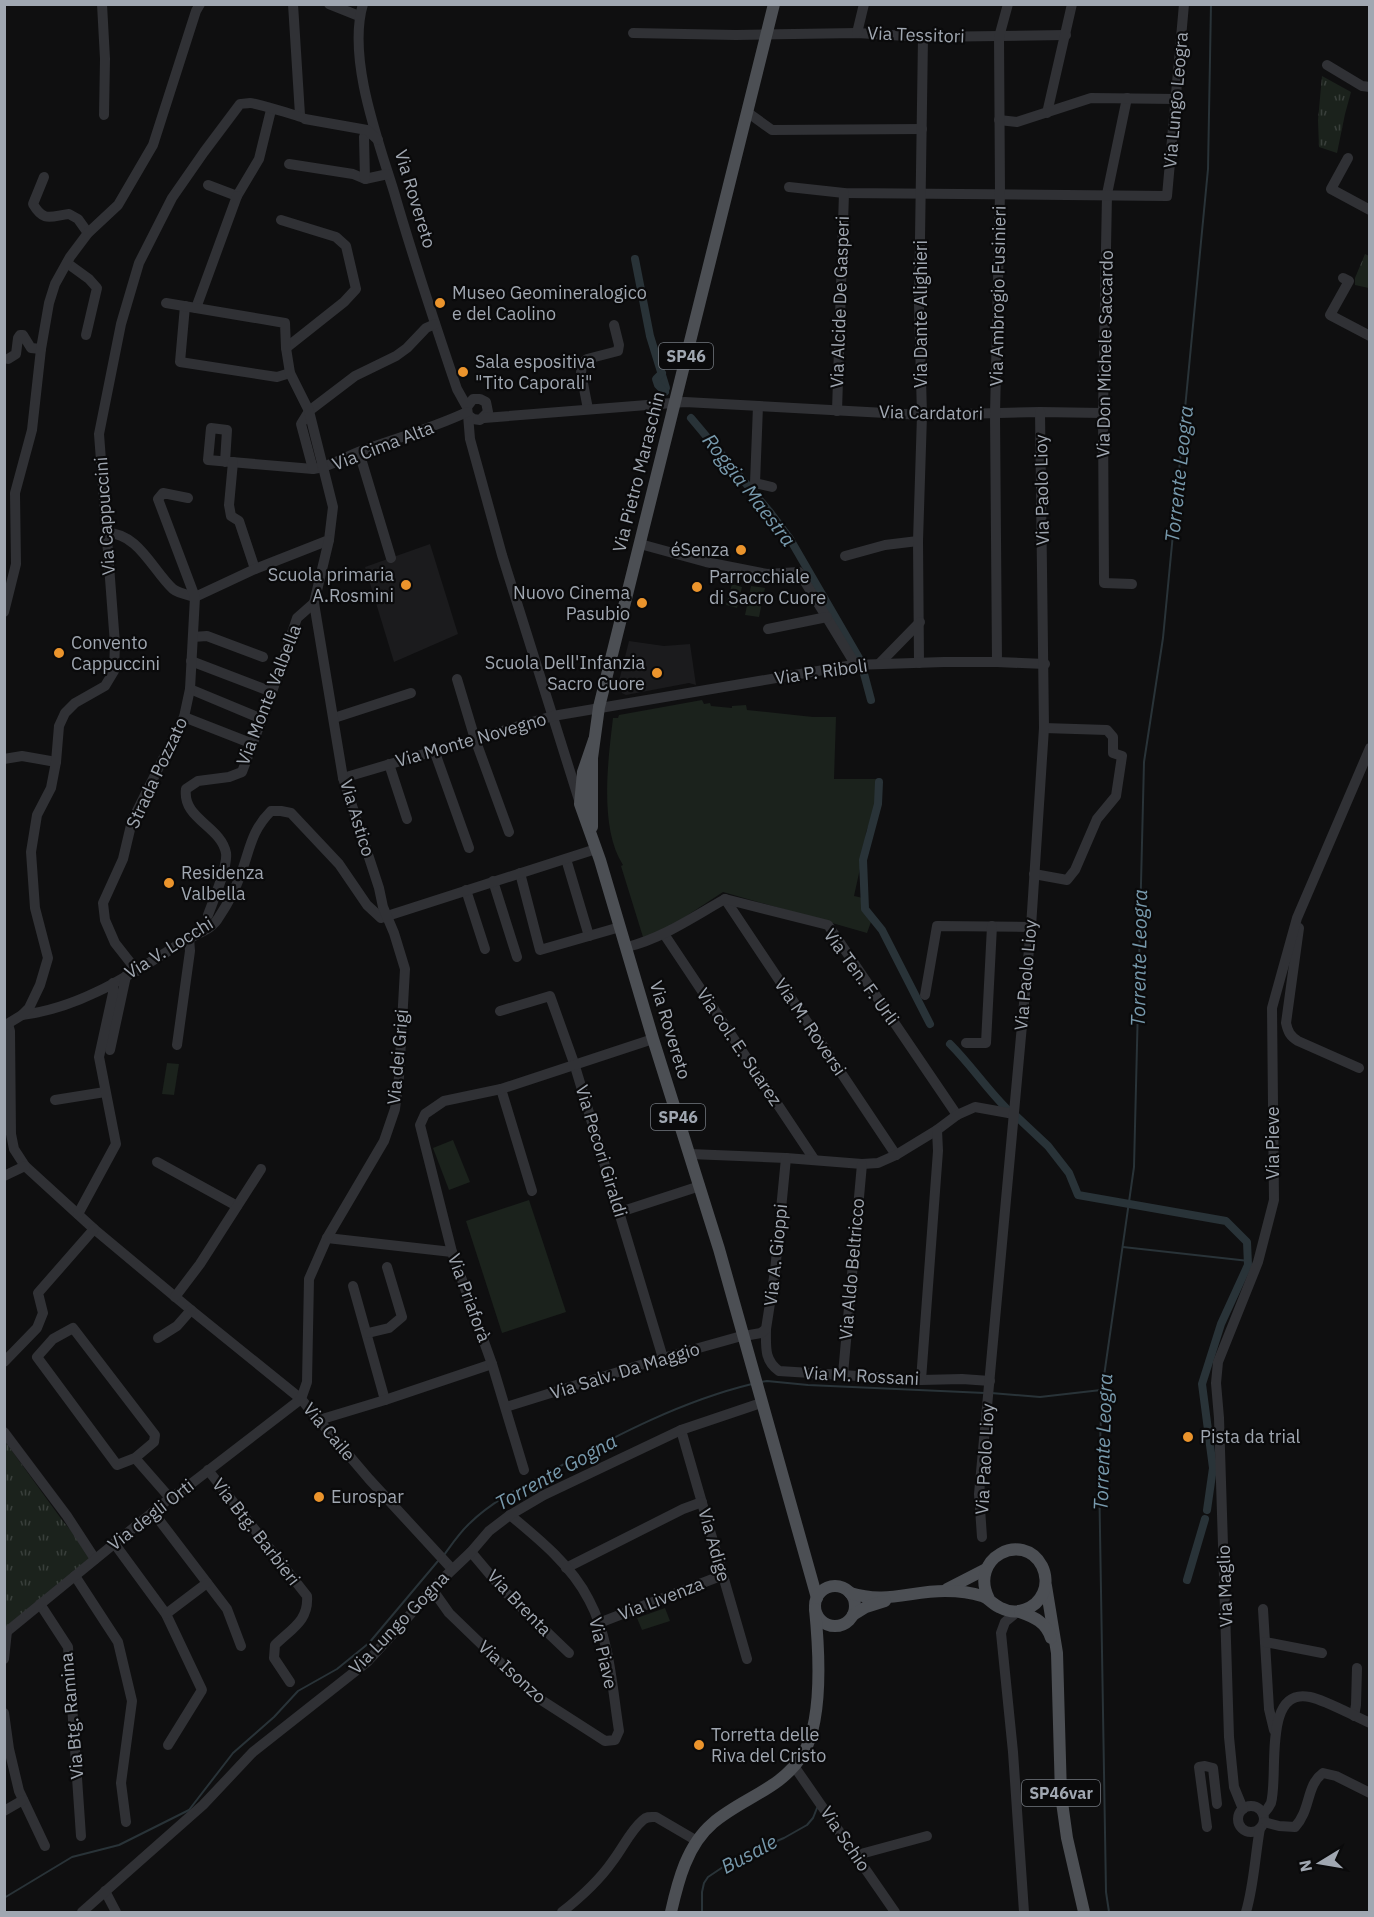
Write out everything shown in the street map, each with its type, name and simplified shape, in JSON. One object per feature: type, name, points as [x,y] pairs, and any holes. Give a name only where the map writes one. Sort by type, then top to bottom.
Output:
[{"type":"main road","name":"Via Pietro Maraschin","points":[[584,806],[599,708],[774,4]]},
{"type":"main road","name":"Via Pietro Maraschin","points":[[584,806],[577,774],[594,740]]},
{"type":"main road","name":"Via Rovereto","points":[[584,806],[653,1039],[700,1186],[744,1336],[759,1397]]},
{"type":"main road","name":"SP46","points":[[671,1912],[688,1857],[697,1841],[714,1822],[769,1788],[794,1766],[808,1745],[813,1725],[819,1651],[816,1603],[807,1556],[759,1397]]},
{"type":"main road","name":"SP46var","points":[[943,1591],[986,1569],[998,1554],[1008,1550],[1027,1552],[1042,1565],[1057,1653],[1061,1795],[1067,1838],[1083,1912]]},
{"type":"main road","name":"SP46","points":[[807,1556],[823,1578],[844,1590]]},
{"type":"main road","points":[[986,1569],[984,1584],[989,1599]]},
{"type":"main road","points":[[1018,1612],[1037,1602],[1046,1585]]},
{"type":"main road","points":[[841,1626],[830,1626],[817,1615],[816,1603],[826,1588],[844,1590],[855,1603],[853,1615]]},
{"type":"main road","name":"SP46var","points":[[844,1590],[869,1598],[892,1598],[943,1591],[969,1592],[989,1599],[1001,1609],[1034,1617],[1044,1624],[1049,1632],[1057,1672]]},
{"type":"main road","name":"SP46var","points":[[841,1626],[866,1607],[892,1598]]},
{"type":"main road","points":[[819,1651],[841,1626]]},
{"type":"street","points":[[102,4],[105,58],[104,115]]},
{"type":"street","points":[[328,4],[359,16],[363,4]]},
{"type":"street","points":[[857,33],[864,4]]},
{"type":"street","name":"Via Ambrogio Fusinieri","points":[[997,662],[995,414],[1000,193],[999,37],[1008,4]]},
{"type":"street","points":[[1047,113],[1072,4]]},
{"type":"street","name":"Via Lungo Leogra","points":[[1107,194],[1167,196],[1184,4]]},
{"type":"street","points":[[294,6],[300,115]]},
{"type":"street","points":[[4,612],[16,564],[15,493],[32,430],[41,349],[49,303],[55,284],[67,263],[87,233],[118,205],[153,145],[194,7]]},
{"type":"street","name":"Via Rovereto","points":[[359,16],[361,68],[378,140],[435,324],[457,389],[468,408],[472,446],[509,577],[553,716],[577,774],[584,806]]},
{"type":"street","name":"Via Tessitori","points":[[633,33],[857,33],[923,37],[1066,35]]},
{"type":"street","name":"Via Dante Alighieri","points":[[919,663],[918,541],[922,415],[919,304],[923,37]]},
{"type":"street","points":[[1327,65],[1362,86],[1370,87]]},
{"type":"street","points":[[999,120],[1017,122],[1091,98],[1176,99]]},
{"type":"street","name":"Via Don Michele Saccardo","points":[[1127,98],[1107,194],[1103,413],[1104,583],[1132,584]]},
{"type":"street","name":"Via Cappuccini","points":[[6,1025],[29,1008],[40,985],[48,958],[35,908],[31,852],[37,815],[51,788],[59,726],[65,712],[75,703],[105,686],[114,671],[115,644],[99,434],[121,324],[139,263],[172,198],[240,104],[249,103],[300,115],[305,119],[367,130]]},
{"type":"street","points":[[271,110],[259,159],[237,196],[190,307],[180,362],[277,377],[290,373]]},
{"type":"street","points":[[747,112],[772,130],[922,129]]},
{"type":"street","name":"Via Cappuccini","points":[[348,126],[366,123],[372,118]]},
{"type":"street","points":[[365,179],[364,136],[367,130],[378,140]]},
{"type":"street","points":[[1348,158],[1331,189],[1370,210]]},
{"type":"street","points":[[289,164],[353,174],[365,179],[388,174]]},
{"type":"street","points":[[44,177],[33,204],[39,213],[49,218],[69,214],[78,219],[87,233]]},
{"type":"street","points":[[208,185],[237,196]]},
{"type":"street","points":[[789,187],[844,192],[1107,194]]},
{"type":"street","name":"Via Alcide De Gasperi","points":[[837,411],[844,192]]},
{"type":"street","points":[[281,220],[336,237],[346,246],[356,289],[344,302],[286,348]]},
{"type":"street","points":[[67,263],[97,288],[86,335]]},
{"type":"street","points":[[1343,278],[1349,281],[1330,315],[1370,336]]},
{"type":"street","points":[[166,303],[190,307]]},
{"type":"street","name":"Via Astico","points":[[190,307],[285,323],[290,373],[309,411],[319,468],[333,507],[329,540],[314,603],[343,778],[387,915]]},
{"type":"street","points":[[309,411],[355,376],[408,348],[426,328],[435,324]]},
{"type":"street","points":[[588,409],[581,373],[582,364],[587,359],[618,351],[619,345],[614,324]]},
{"type":"street","points":[[8,359],[16,354],[20,335],[23,335],[31,348],[41,349]]},
{"type":"street","points":[[482,419],[473,419],[468,408],[480,399],[506,415]]},
{"type":"street","name":"Via Cardatori","points":[[482,419],[506,415],[675,402],[922,415],[1103,413]]},
{"type":"street","points":[[472,446],[482,419],[488,412],[488,406]]},
{"type":"street","points":[[758,406],[755,483],[772,487]]},
{"type":"street","name":"Via Cima Alta","points":[[255,569],[239,521],[231,516],[229,462],[319,468],[444,423],[468,408]]},
{"type":"street","name":"Via Paolo Lioy","points":[[982,1537],[979,1494],[1031,927],[1044,728],[1045,664],[1040,412]]},
{"type":"street","points":[[359,452],[391,558]]},
{"type":"street","points":[[188,498],[163,492],[158,499],[195,597]]},
{"type":"street","points":[[106,533],[115,533],[141,550],[174,590],[195,597],[255,569],[329,540]]},
{"type":"street","points":[[845,556],[885,545],[918,541]]},
{"type":"street","points":[[640,544],[706,562],[767,574],[799,572],[854,665]]},
{"type":"street","name":"Strada Pozzato","points":[[132,974],[105,920],[104,903],[123,859],[132,821],[184,717],[190,689],[195,597]]},
{"type":"street","name":"Via Monte Valbella","points":[[208,915],[220,885],[226,855],[222,841],[191,812],[184,798],[186,789],[198,781],[229,777],[242,772],[297,618],[314,603]]},
{"type":"street","points":[[768,629],[827,617]]},
{"type":"street","points":[[879,664],[920,622]]},
{"type":"street","points":[[193,637],[207,636],[263,657]]},
{"type":"street","points":[[191,661],[272,692]]},
{"type":"street","name":"Via P. Riboli","points":[[599,708],[854,665],[997,662],[1045,664]]},
{"type":"street","points":[[457,679],[474,739],[509,832]]},
{"type":"street","points":[[190,689],[262,719]]},
{"type":"street","points":[[334,718],[411,693]]},
{"type":"street","name":"Via Monte Novegno","points":[[343,778],[553,716],[599,708]]},
{"type":"street","points":[[184,717],[253,744]]},
{"type":"street","points":[[1034,874],[1067,880],[1075,870],[1097,819],[1116,796],[1122,756],[1113,753],[1113,737],[1107,730],[1044,728]]},
{"type":"street","name":"Via Pieve","points":[[1218,1362],[1258,1262],[1274,1200],[1272,1008],[1297,918],[1365,769],[1370,748]]},
{"type":"street","points":[[434,750],[469,848]]},
{"type":"street","points":[[4,759],[22,756],[56,762]]},
{"type":"street","points":[[389,764],[407,819]]},
{"type":"street","name":"Via V. Locchi","points":[[22,1015],[73,1004],[132,974],[189,938],[208,929],[218,920],[240,877],[252,836],[260,822],[271,812],[291,813],[339,864],[367,905],[381,918],[387,915]]},
{"type":"street","points":[[387,915],[567,859],[595,844]]},
{"type":"street","points":[[567,859],[589,936]]},
{"type":"street","points":[[520,873],[540,950],[621,927]]},
{"type":"street","points":[[493,881],[517,957]]},
{"type":"street","points":[[466,890],[485,949]]},
{"type":"street","points":[[627,947],[664,934],[725,898]]},
{"type":"street","name":"Via Ten. F. Urli","points":[[725,898],[828,925],[957,1115]]},
{"type":"street","name":"Via M. Roversi","points":[[725,898],[896,1155]]},
{"type":"street","name":"Via dei Grigi","points":[[301,1399],[307,1382],[309,1279],[327,1238],[384,1141],[395,1109],[405,969],[387,915]]},
{"type":"street","name":"Via Pieve","points":[[1297,918],[1300,932],[1286,1023],[1287,1030],[1291,1037],[1298,1041],[1359,1068]]},
{"type":"street","points":[[925,994],[937,926],[1031,927]]},
{"type":"street","points":[[966,1043],[986,1043],[992,926]]},
{"type":"street","name":"Via col. E. Suarez","points":[[664,934],[814,1160]]},
{"type":"street","points":[[177,1045],[190,951],[189,938]]},
{"type":"street","points":[[110,1050],[132,974]]},
{"type":"street","points":[[78,1214],[116,1144],[99,1057],[113,993],[113,983]]},
{"type":"street","name":"Via Pecori Giraldi","points":[[500,1011],[550,996],[574,1064],[663,1358]]},
{"type":"street","name":"Via Caile","points":[[6,1025],[10,1031],[11,1134],[14,1149],[25,1166],[94,1229],[191,1311],[301,1399],[369,1479],[449,1566]]},
{"type":"street","points":[[532,1191],[501,1089],[653,1039]]},
{"type":"street","name":"Via Priaforà","points":[[501,1089],[444,1101],[425,1114],[420,1125],[452,1252],[492,1364],[524,1470]]},
{"type":"street","points":[[55,1100],[105,1092]]},
{"type":"street","points":[[690,1154],[878,1163],[896,1155],[957,1115],[975,1107],[1014,1114]]},
{"type":"street","points":[[921,1380],[938,1151],[937,1130]]},
{"type":"street","name":"Via A. Gioppi","points":[[744,1336],[761,1333],[766,1329],[774,1282],[786,1158]]},
{"type":"street","points":[[158,1162],[237,1206]]},
{"type":"street","name":"Via Aldo Beltricco","points":[[843,1374],[862,1164]]},
{"type":"street","points":[[4,1176],[25,1166]]},
{"type":"street","points":[[175,1297],[200,1264],[261,1168]]},
{"type":"street","points":[[620,1212],[700,1186]]},
{"type":"street","points":[[4,1362],[37,1328],[43,1313],[38,1293],[94,1229]]},
{"type":"street","points":[[327,1238],[452,1252]]},
{"type":"street","points":[[368,1333],[389,1328],[402,1317],[387,1267]]},
{"type":"street","points":[[353,1286],[386,1400]]},
{"type":"street","points":[[158,1338],[177,1326],[191,1311]]},
{"type":"street","points":[[73,1328],[155,1435],[154,1442],[135,1458],[117,1465],[37,1357],[53,1339],[73,1328]]},
{"type":"street","name":"Via M. Rossani","points":[[766,1329],[767,1357],[772,1366],[779,1371],[921,1380],[962,1379],[989,1389]]},
{"type":"street","name":"Via Salv. Da Maggio","points":[[506,1407],[663,1358],[744,1336]]},
{"type":"street","name":"Via Maglio","points":[[1218,1362],[1216,1383],[1229,1737],[1234,1787],[1243,1809]]},
{"type":"street","points":[[319,1420],[492,1364]]},
{"type":"street","name":"Via Lungo Gogna","points":[[82,1912],[203,1805],[253,1752],[367,1662],[403,1623],[449,1566],[471,1552],[489,1531],[510,1515],[544,1495],[681,1430],[759,1397]]},
{"type":"street","name":"Via degli Orti","points":[[6,1632],[170,1497],[183,1490],[301,1399]]},
{"type":"street","name":"Via Adige","points":[[681,1430],[747,1659]]},
{"type":"street","points":[[4,1432],[96,1559]]},
{"type":"street","points":[[135,1458],[170,1497]]},
{"type":"street","name":"Via Btg. Barbieri","points":[[208,1470],[307,1596],[308,1610],[302,1620],[275,1645],[274,1658],[290,1682]]},
{"type":"street","points":[[566,1568],[683,1509],[702,1502]]},
{"type":"street","points":[[153,1512],[227,1609],[241,1646]]},
{"type":"street","name":"Via Piave","points":[[510,1515],[541,1540],[589,1599],[599,1623],[619,1731],[615,1740],[605,1741]]},
{"type":"street","points":[[114,1543],[166,1614],[202,1690],[168,1745]]},
{"type":"street","name":"Via Brenta","points":[[471,1552],[503,1590],[569,1653]]},
{"type":"street","name":"Via Livenza","points":[[599,1623],[723,1575]]},
{"type":"street","points":[[75,1576],[118,1642],[132,1701],[121,1783],[126,1822]]},
{"type":"street","points":[[166,1614],[207,1583]]},
{"type":"street","name":"Via Isonzo","points":[[432,1589],[449,1613],[535,1696],[605,1741]]},
{"type":"street","name":"Via Btg. Ramina","points":[[40,1604],[68,1647],[81,1836]]},
{"type":"street","points":[[1263,1609],[1269,1709],[1276,1738]]},
{"type":"street","points":[[1018,1612],[1005,1622],[1001,1633],[1024,1912]]},
{"type":"street","points":[[4,1659],[6,1632]]},
{"type":"street","points":[[1265,1642],[1322,1653]]},
{"type":"street","points":[[1354,1716],[1357,1668]]},
{"type":"street","points":[[1247,1832],[1254,1832],[1270,1806],[1279,1713],[1287,1701],[1298,1696],[1311,1697],[1370,1723]]},
{"type":"street","points":[[4,1713],[9,1749],[19,1791],[45,1846]]},
{"type":"street","name":"Via Schio","points":[[794,1766],[895,1912]]},
{"type":"street","points":[[1207,1827],[1199,1767],[1213,1768],[1218,1804]]},
{"type":"street","points":[[1262,1822],[1295,1827],[1304,1818],[1316,1778],[1323,1773],[1336,1776],[1370,1793]]},
{"type":"street","points":[[4,1812],[23,1800]]},
{"type":"street","points":[[1246,1912],[1262,1822],[1254,1807],[1243,1809],[1239,1815],[1239,1823],[1247,1832],[1254,1857]]},
{"type":"street","points":[[562,1912],[582,1897],[601,1877],[624,1842],[648,1816],[656,1817],[697,1841]]},
{"type":"street","points":[[856,1855],[927,1836]]},
{"type":"street","points":[[105,1891],[116,1912]]},
{"type":"shaded area","name":"Scuola primaria A.Rosmini","points":[[430,544],[458,634],[394,662],[365,567]]},
{"type":"shaded area","name":"Scuola Dell'Infanzia Sacro Cuore","points":[[629,641],[664,646],[690,644],[696,685],[689,683],[626,695],[622,693],[618,685]]},
{"type":"green space","points":[[1322,76],[1351,92],[1337,153],[1319,147],[1318,120]]},
{"type":"green space","points":[[1365,254],[1369,256],[1369,288],[1355,285],[1355,278]]},
{"type":"green space","points":[[732,584],[742,587],[737,608],[726,605]]},
{"type":"green space","points":[[751,586],[765,588],[759,617],[745,615]]},
{"type":"green space","points":[[702,700],[704,704],[710,703],[711,706],[732,708],[732,706],[746,705],[747,710],[813,717],[836,717],[834,779],[879,779],[875,809],[866,832],[854,896],[863,898],[871,922],[867,933],[723,892],[659,934],[643,937],[621,866],[623,865],[615,850],[608,813],[609,753],[613,718]]},
{"type":"green space","points":[[167,1063],[179,1064],[174,1095],[162,1094]]},
{"type":"green space","points":[[453,1140],[470,1182],[449,1190],[433,1148]]},
{"type":"green space","points":[[529,1200],[566,1312],[502,1333],[466,1221]]},
{"type":"green space","points":[[4,1440],[62,1520],[95,1559],[4,1634]]},
{"type":"green space","points":[[665,1608],[670,1621],[642,1630],[637,1618]]},
{"type":"waterway","name":"Torrente Leogra","points":[[1109,1912],[1106,1892],[1099,1471],[1102,1390],[1134,1167],[1144,762],[1163,638],[1208,169],[1211,4]]},
{"type":"waterway","name":"Roggia Maestra","points":[[635,259],[650,336],[666,388],[664,391]]},
{"type":"waterway","name":"Roggia Maestra","points":[[662,373],[656,379],[665,392]]},
{"type":"waterway","name":"Roggia Maestra","points":[[691,418],[790,539],[859,658]]},
{"type":"waterway","name":"Roggia Maestra","points":[[863,670],[871,700]]},
{"type":"waterway","name":"Roggia Maestra","points":[[879,782],[878,804],[863,860],[865,909],[882,930],[930,1024]]},
{"type":"waterway","name":"Roggia Maestra","points":[[950,1044],[1010,1112]]},
{"type":"waterway","name":"Roggia Maestra","points":[[1016,1116],[1048,1146],[1069,1173],[1078,1195],[1226,1221],[1247,1242],[1248,1265],[1221,1324],[1202,1384],[1213,1468],[1207,1510]]},
{"type":"waterway","points":[[1123,1247],[1249,1261]]},
{"type":"waterway","name":"Torrente Gogna","points":[[760,1382],[985,1393]]},
{"type":"waterway","name":"Torrente Gogna","points":[[444,1555],[463,1530],[479,1515],[522,1487],[650,1420],[700,1400],[752,1384]]},
{"type":"waterway","name":"Torrente Gogna","points":[[991,1393],[1040,1397],[1101,1390]]},
{"type":"waterway","name":"Roggia Maestra","points":[[1187,1580],[1205,1519]]},
{"type":"waterway","name":"Torrente Gogna","points":[[4,1898],[72,1857],[119,1845],[189,1810],[233,1753],[274,1717],[298,1691],[337,1669],[369,1643],[438,1561]]},
{"type":"waterway","name":"Busale","points":[[702,1912],[702,1892],[708,1877],[738,1857],[784,1838],[807,1825],[817,1808]]},
{"type":"place","name":"Museo Geomineralogico e del Caolino","points":[[440,303]]},
{"type":"place","name":"Sala espositiva \"Tito Caporali\"","points":[[463,372]]},
{"type":"place","name":"éSenza","points":[[741,550]]},
{"type":"place","name":"Scuola primaria A.Rosmini","points":[[406,585]]},
{"type":"place","name":"Parrocchiale di Sacro Cuore","points":[[697,587]]},
{"type":"place","name":"Nuovo Cinema Pasubio","points":[[642,603]]},
{"type":"place","name":"Convento Cappuccini","points":[[59,653]]},
{"type":"place","name":"Scuola Dell'Infanzia Sacro Cuore","points":[[657,673]]},
{"type":"place","name":"Residenza Valbella","points":[[169,883]]},
{"type":"place","name":"Pista da trial","points":[[1188,1437]]},
{"type":"place","name":"Eurospar","points":[[319,1497]]},
{"type":"place","name":"Torretta delle Riva del Cristo","points":[[699,1745]]}]
